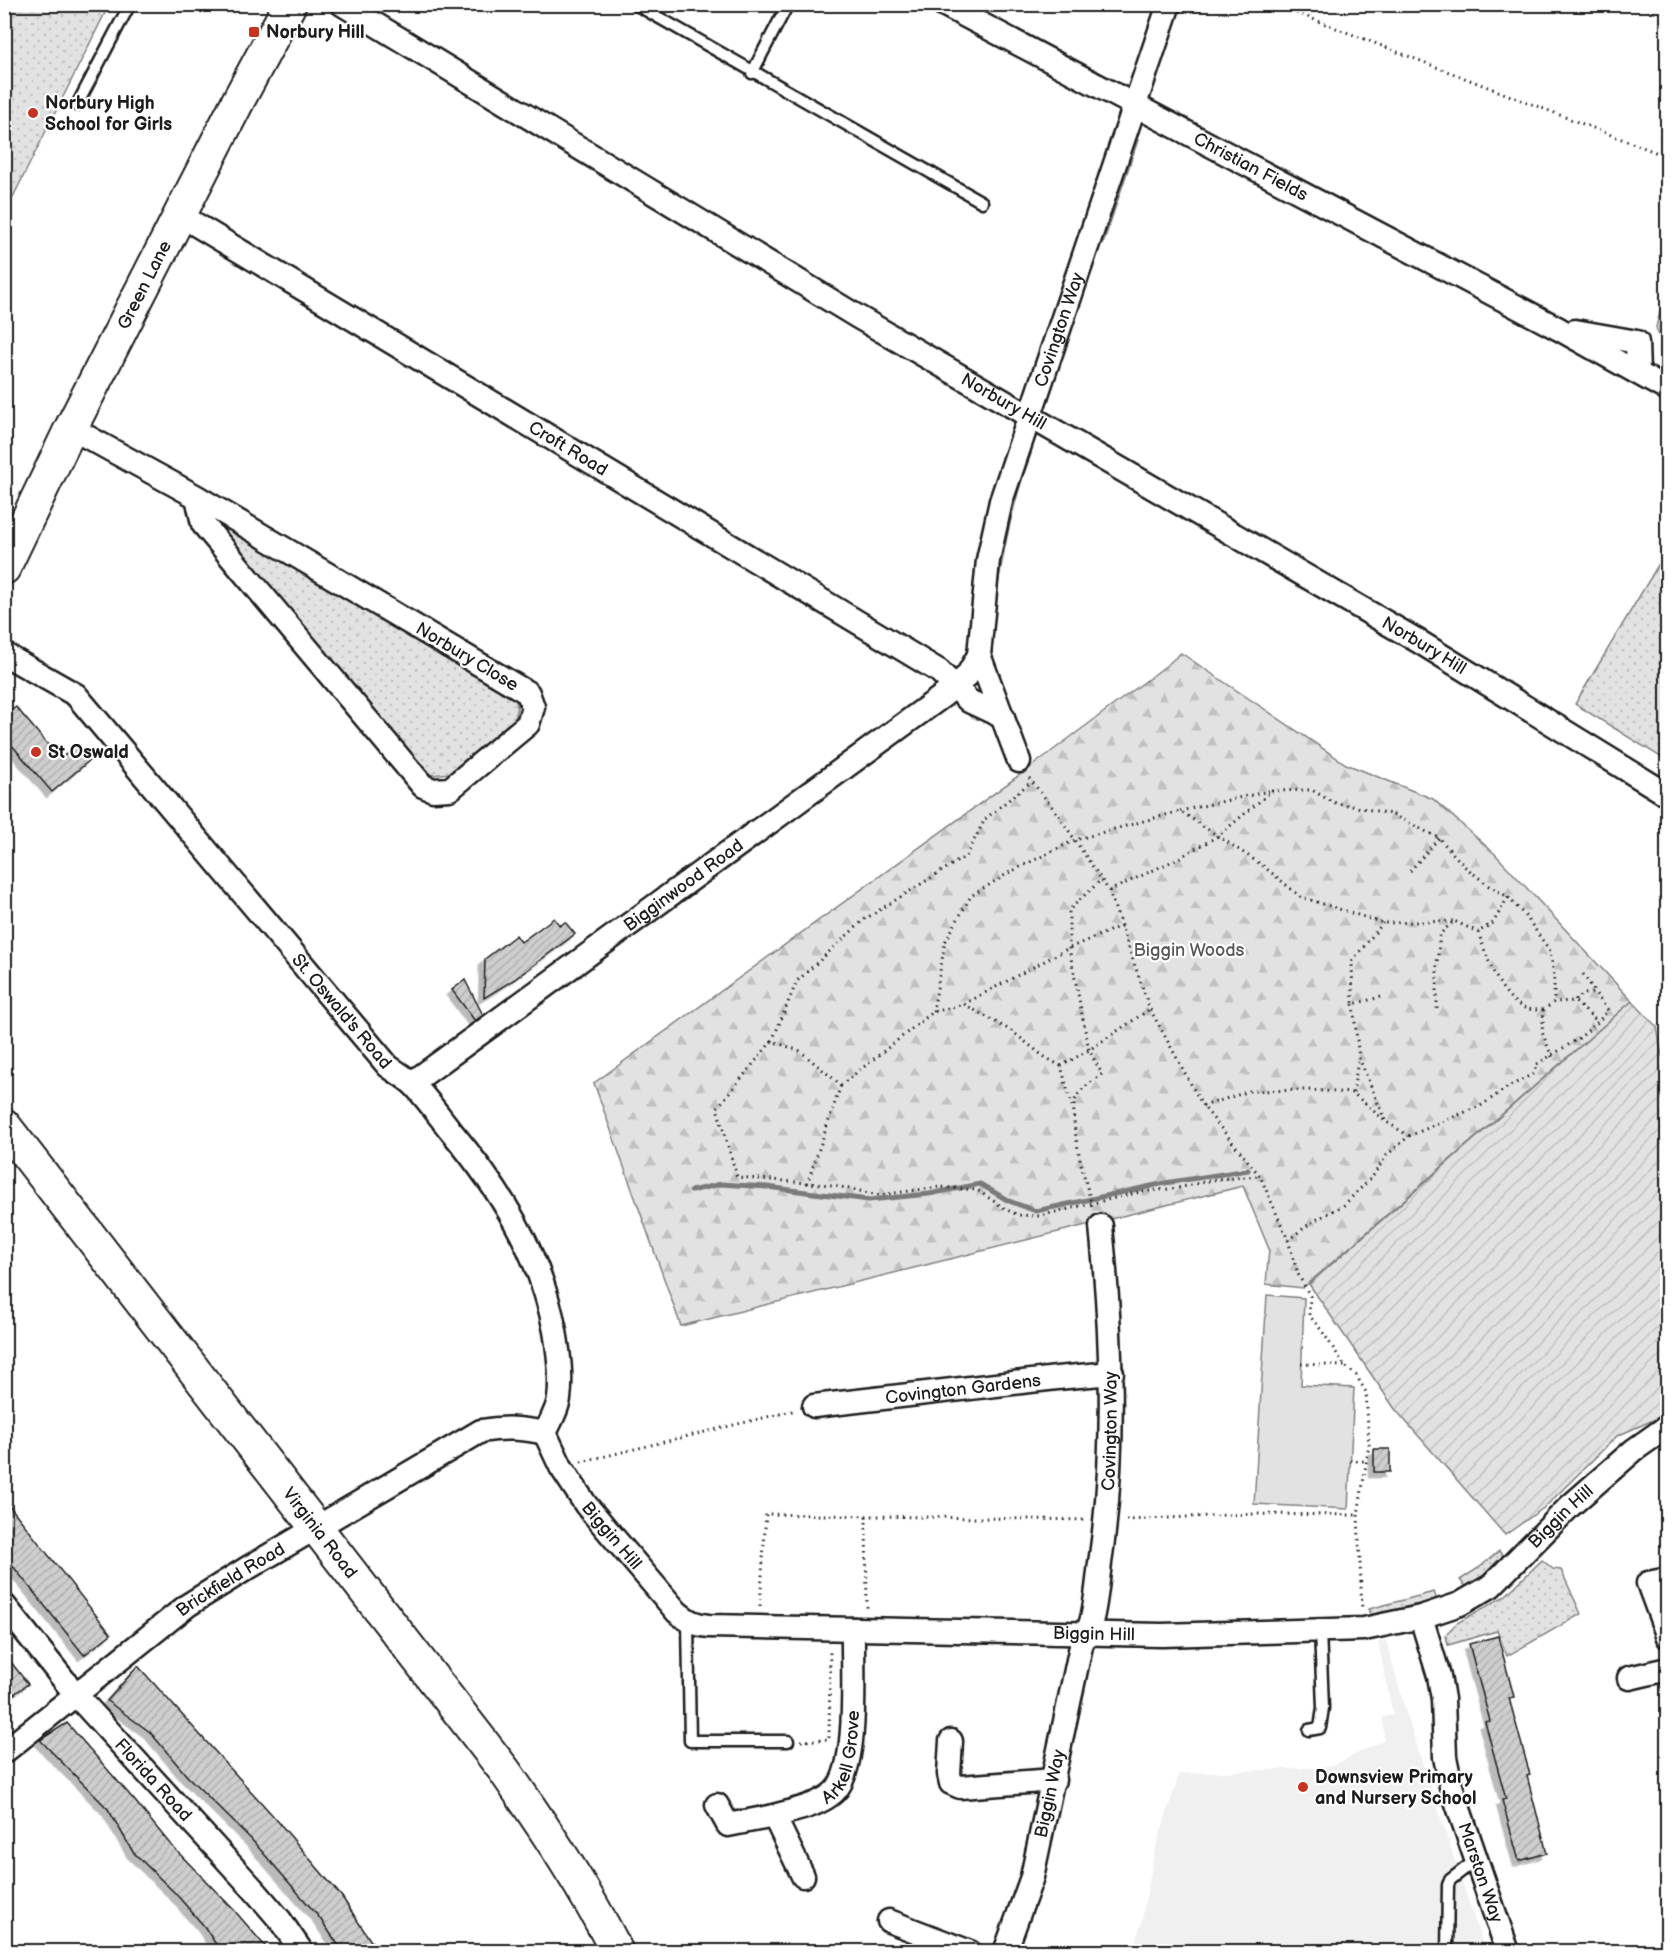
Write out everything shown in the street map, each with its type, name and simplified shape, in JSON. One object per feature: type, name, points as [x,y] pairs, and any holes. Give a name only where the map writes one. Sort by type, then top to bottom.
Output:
[{"type":"street","name":"Green Lane","points":[[4,568],[31,516],[71,428],[290,4]]},
{"type":"street","name":"Norbury Hill","points":[[342,4],[848,311],[1418,641],[1668,795]]},
{"type":"street","name":"Christian Fields","points":[[943,4],[1559,328],[1668,390]]},
{"type":"street","name":"Covington Way","points":[[1023,768],[979,655],[988,560],[1001,501],[1169,4]]},
{"type":"street","name":"Croft Road","points":[[180,215],[939,671],[969,701],[1003,717]]},
{"type":"street","name":"Norbury Close","points":[[71,428],[197,497],[528,693],[533,707],[528,724],[450,789],[433,790],[423,786],[203,524],[197,497]]},
{"type":"street","name":"St. Oswald's Road","points":[[4,654],[76,695],[388,1066],[412,1083],[483,1170],[517,1224],[539,1275],[553,1323],[561,1381],[558,1402],[545,1433]]},
{"type":"street","name":"Bigginwood Road","points":[[412,1083],[955,687],[967,676],[979,655]]},
{"type":"street","name":"Virginia Road","points":[[4,1125],[504,1770],[585,1892],[617,1952]]},
{"type":"street","name":"Covington Way","points":[[1085,1634],[1090,1624],[1106,1521],[1111,1452],[1112,1373],[1107,1282],[1101,1226]]},
{"type":"street","name":"Covington Gardens","points":[[814,1406],[1112,1373]]},
{"type":"street","name":"Biggin Hill","points":[[545,1433],[561,1467],[586,1505],[688,1622],[709,1626],[1162,1635],[1364,1629],[1421,1617],[1460,1604],[1491,1586],[1570,1506],[1634,1450],[1668,1426]]},
{"type":"street","name":"Brickfield Road","points":[[4,1752],[188,1605],[316,1527],[481,1431],[500,1427],[523,1428],[545,1433]]},
{"type":"street","points":[[1668,1579],[1648,1583],[1668,1637]]},
{"type":"street","name":"Florida Road","points":[[4,1605],[76,1695],[256,1892],[280,1920],[302,1952]]},
{"type":"street","name":"Marston Way","points":[[1421,1617],[1439,1676],[1443,1699],[1445,1757],[1450,1786],[1508,1952]]},
{"type":"street","name":"Arkell Grove","points":[[717,1805],[728,1825],[774,1816],[826,1798],[837,1790],[844,1777],[852,1740],[860,1629]]},
{"type":"street","name":"Biggin Way","points":[[1005,1952],[1032,1877],[1085,1634]]},
{"type":"street","points":[[1629,1678],[1668,1669]]},
{"type":"street","points":[[951,1741],[949,1774],[951,1783],[960,1787],[1054,1780]]},
{"type":"street","points":[[774,1816],[803,1876]]},
{"type":"street","points":[[889,1921],[970,1952]]},
{"type":"lane","points":[[76,105],[130,4]]},
{"type":"lane","points":[[635,4],[752,73],[982,202]]},
{"type":"lane","points":[[752,73],[788,4]]},
{"type":"lane","points":[[688,1622],[690,1741],[788,1741]]},
{"type":"lane","points":[[1309,1730],[1320,1728],[1323,1708],[1320,1630]]},
{"type":"lane","points":[[1447,1952],[1448,1885],[1450,1880],[1476,1860]]},
{"type":"path","points":[[1274,4],[1668,157]]},
{"type":"path","points":[[1023,768],[1057,813],[1108,891],[1150,1009],[1203,1106],[1260,1176],[1288,1240],[1298,1274],[1310,1296],[1309,1315],[1345,1366],[1356,1375],[1366,1392],[1369,1445],[1358,1515],[1364,1629]]},
{"type":"path","points":[[1032,781],[985,819],[966,856],[866,919],[797,981],[772,1041],[717,1108],[737,1177],[807,1185],[831,1185],[879,1195],[940,1187],[977,1190],[1018,1215],[1039,1216],[1140,1192],[1178,1188],[1217,1179],[1260,1176]]},
{"type":"path","points":[[933,1012],[945,942],[971,896],[1010,872],[1075,840],[1180,811],[1272,791],[1312,790],[1332,802],[1391,814],[1439,838],[1464,866],[1489,886],[1508,897],[1527,918],[1550,951],[1554,975],[1554,1002]]},
{"type":"path","points":[[1108,891],[1218,836],[1272,791]]},
{"type":"path","points":[[1180,811],[1262,865],[1301,897],[1383,923],[1454,921],[1478,932],[1492,970],[1509,997],[1525,1008],[1544,1010],[1554,1002],[1574,1001],[1583,994],[1595,993]]},
{"type":"path","points":[[1410,872],[1439,838]]},
{"type":"path","points":[[1073,1108],[1078,1094],[1102,1074],[1089,1050],[1069,948],[1070,910],[1101,880]]},
{"type":"path","points":[[1478,932],[1493,923],[1508,897]]},
{"type":"path","points":[[1437,1009],[1440,934],[1454,921]]},
{"type":"path","points":[[1353,1093],[1359,1058],[1353,1004],[1352,961],[1383,923]]},
{"type":"path","points":[[807,1185],[841,1085],[933,1012],[964,1004],[1069,948],[1121,926]]},
{"type":"path","points":[[1288,1240],[1312,1222],[1344,1205],[1372,1176],[1387,1155],[1409,1136],[1482,1105],[1508,1087],[1533,1074],[1537,1065],[1578,1039],[1598,1022],[1608,1010],[1583,974]]},
{"type":"path","points":[[1353,1004],[1381,997]]},
{"type":"path","points":[[1574,1001],[1598,1022]]},
{"type":"path","points":[[964,1004],[1013,1032],[1042,1056],[1061,1066],[1073,1108],[1073,1125],[1092,1204],[1101,1226]]},
{"type":"path","points":[[1061,1066],[1150,1009]]},
{"type":"path","points":[[1544,1010],[1542,1032],[1552,1057]]},
{"type":"path","points":[[772,1041],[800,1051],[841,1085]]},
{"type":"path","points":[[1359,1058],[1385,1121]]},
{"type":"path","points":[[1203,1106],[1250,1091],[1308,1090],[1353,1093],[1385,1121],[1409,1136]]},
{"type":"path","points":[[1302,1364],[1345,1366]]},
{"type":"path","points":[[561,1467],[814,1406]]},
{"type":"path","points":[[1350,1461],[1367,1461]]},
{"type":"path","points":[[759,1626],[766,1514],[1106,1521],[1250,1514],[1358,1515]]},
{"type":"path","points":[[860,1629],[866,1516]]},
{"type":"path","points":[[788,1741],[829,1740],[830,1628]]},
{"type":"shaded area","name":"Downsview Primary and Nursery School","points":[[1386,1641],[1407,1716],[1485,1951],[1131,1952],[1141,1925],[1154,1854],[1179,1774],[1330,1767],[1384,1740],[1383,1717],[1393,1715],[1378,1642]]},
{"type":"green space","name":"Norbury High School for Girls","points":[[4,5],[109,5],[5,213]]},
{"type":"green space","points":[[1135,140],[1138,140],[1103,244],[1101,243]]},
{"type":"green space","points":[[1667,286],[1668,362],[1656,327]]},
{"type":"green space","points":[[1031,454],[1015,504],[995,591],[1012,499],[1028,456]]},
{"type":"green space","points":[[213,516],[515,694],[517,708],[515,720],[449,773],[433,775],[420,770],[216,527]]},
{"type":"green space","points":[[1667,550],[1667,761],[1575,704]]},
{"type":"green space","name":"Biggin Woods","points":[[1181,653],[1346,764],[1433,799],[1495,854],[1632,1001],[1303,1288],[1266,1284],[1269,1249],[1243,1186],[681,1326],[594,1083],[1036,763]]},
{"type":"green space","points":[[1632,1001],[1657,1027],[1662,1056],[1667,1061],[1667,1414],[1617,1436],[1545,1507],[1505,1535],[1395,1409],[1309,1284]]},
{"type":"green space","points":[[1267,1295],[1304,1298],[1301,1385],[1354,1388],[1348,1509],[1254,1504]]},
{"type":"green space","points":[[1499,1551],[1503,1556],[1489,1572],[1466,1587],[1460,1580]]},
{"type":"green space","points":[[1542,1560],[1553,1569],[1561,1570],[1581,1614],[1507,1656],[1497,1631],[1448,1645],[1446,1636],[1457,1623],[1505,1596]]},
{"type":"green space","points":[[1434,1592],[1437,1600],[1371,1615],[1369,1609]]},
{"type":"building","name":"St Oswald","points":[[16,707],[60,759],[76,745],[89,761],[52,792],[4,736],[4,716]]},
{"type":"building","points":[[554,918],[560,926],[565,922],[575,934],[515,979],[484,998],[485,959],[516,935],[521,942]]},
{"type":"building","points":[[465,980],[483,1015],[475,1021],[452,990]]},
{"type":"building","points":[[1374,1449],[1390,1449],[1390,1472],[1374,1472]]},
{"type":"building","points":[[4,1499],[111,1634],[84,1655],[4,1555]]},
{"type":"building","points":[[1498,1636],[1514,1697],[1509,1698],[1530,1775],[1527,1776],[1547,1853],[1519,1861],[1502,1800],[1506,1799],[1485,1722],[1490,1721],[1469,1644]]},
{"type":"building","points":[[4,1653],[28,1684],[4,1701]]},
{"type":"building","points":[[138,1666],[276,1819],[342,1897],[378,1952],[343,1952],[319,1917],[251,1839],[187,1776],[150,1732],[107,1701]]},
{"type":"building","points":[[67,1723],[170,1844],[234,1910],[270,1952],[221,1952],[204,1926],[175,1893],[133,1852],[108,1809],[40,1740]]},
{"type":"waterway","points":[[691,1191],[721,1184],[767,1187],[869,1200],[929,1194],[980,1184],[1009,1201],[1036,1211],[1165,1183],[1248,1170]]},
{"type":"place","name":"Norbury Hill","points":[[254,32]]},
{"type":"place","name":"Norbury High School for Girls","points":[[33,113]]},
{"type":"place","name":"St Oswald","points":[[36,752]]},
{"type":"place","name":"Downsview Primary and Nursery School","points":[[1303,1787]]}]
